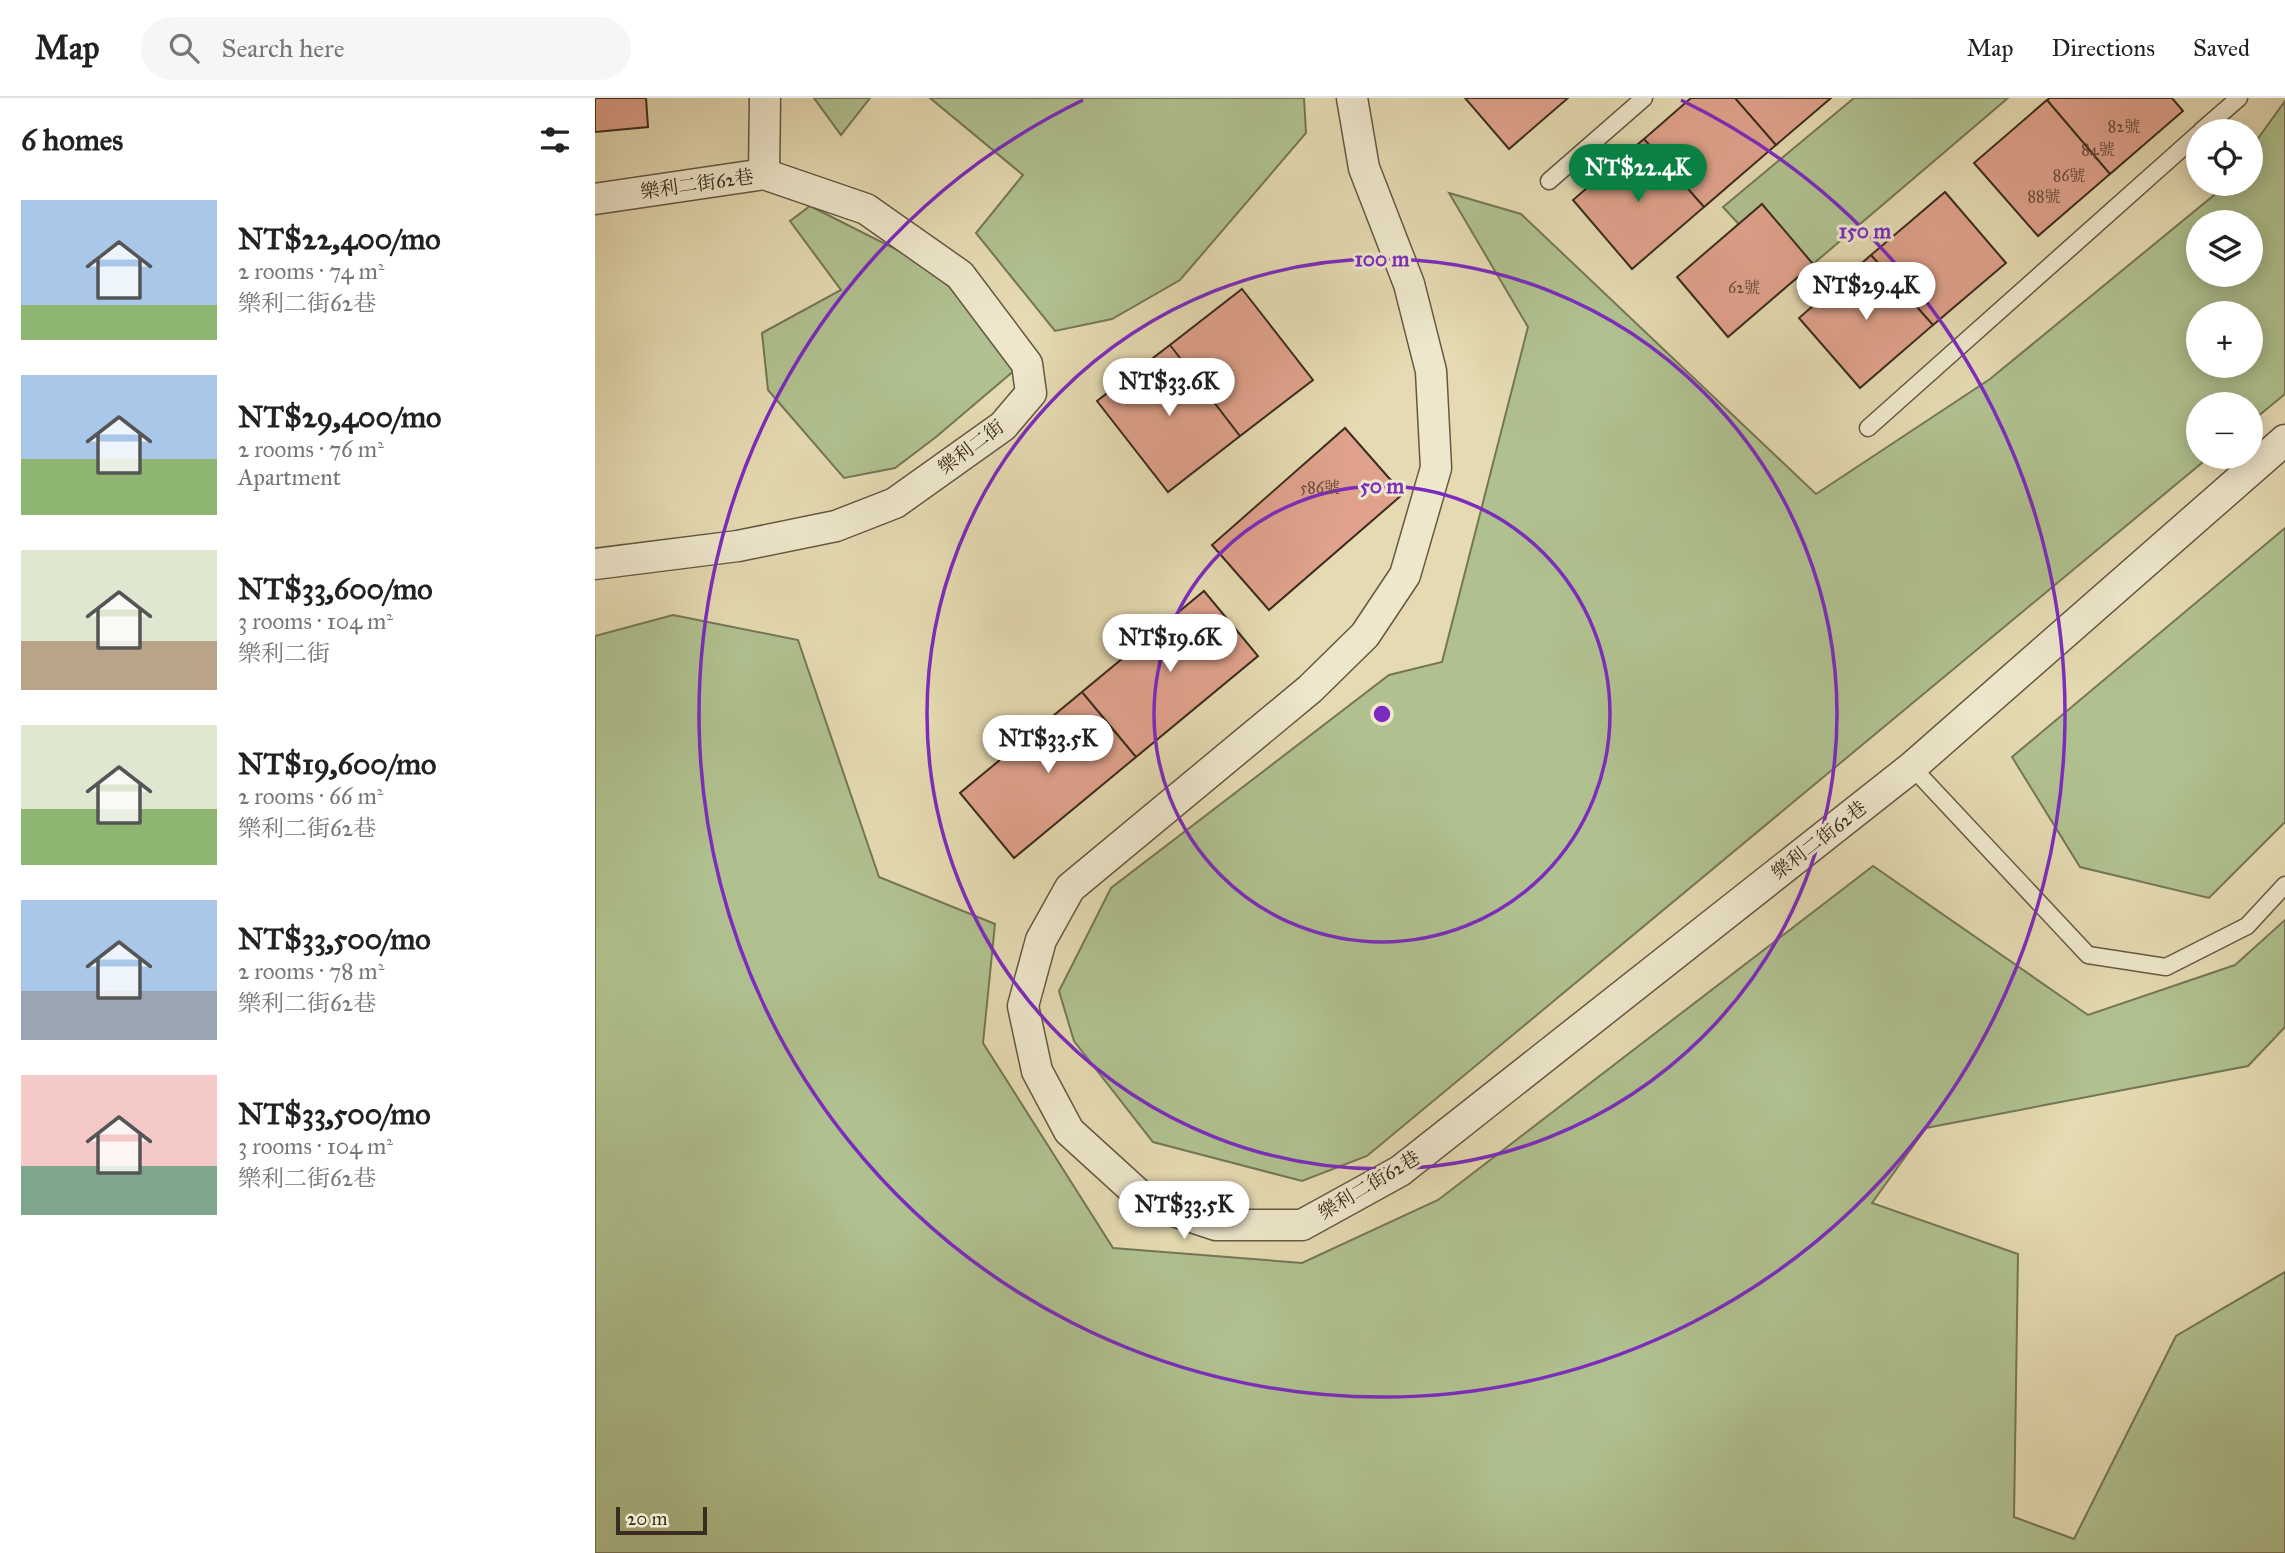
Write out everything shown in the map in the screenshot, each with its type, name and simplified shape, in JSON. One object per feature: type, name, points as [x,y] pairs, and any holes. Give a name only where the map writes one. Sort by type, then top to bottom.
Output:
[{"type":"street","name":"樂利二街62巷","points":[[595,199],[765,174],[765,98]]},
{"type":"street","name":"樂利二街62巷","points":[[1352,98],[1364,168],[1409,284],[1431,371],[1436,468],[1405,575],[1365,635],[1310,689],[1070,888],[1041,940],[1023,1006],[1037,1071],[1069,1131],[1147,1202],[1216,1225],[1302,1225],[1400,1171],[1912,767],[2285,440]]},
{"type":"street","name":"樂利二街","points":[[595,564],[738,546],[837,526],[895,503],[1003,426],[1031,393],[1027,364],[960,275],[866,209],[765,174]]},
{"type":"lane","points":[[1549,181],[1644,98]]},
{"type":"lane","points":[[2216,119],[2239,98]]},
{"type":"lane","points":[[1868,428],[2186,145]]},
{"type":"lane","points":[[1912,767],[2088,955],[2166,967],[2247,926],[2285,886]]},
{"type":"green space","points":[[814,98],[870,98],[841,135]]},
{"type":"green space","points":[[930,98],[1304,98],[1306,133],[1180,280],[1112,319],[1055,331],[976,233],[1023,175]]},
{"type":"green space","points":[[1854,98],[2008,98],[1792,282],[1723,207]]},
{"type":"green space","points":[[2285,101],[2285,394],[2263,412],[2263,392],[2186,392],[2186,469],[2195,469],[1367,1156],[1302,1181],[1153,1142],[1074,1041],[1059,991],[1111,888],[1389,675],[1442,662],[1528,327],[1449,193],[1521,214],[1816,494],[1990,379],[2186,218],[2186,287],[2263,287],[2263,210],[2196,210],[2213,196],[2263,196],[2263,131]]},
{"type":"green space","points":[[810,206],[925,264],[987,322],[1016,369],[895,468],[844,478],[768,390],[762,333],[841,290],[790,221]]},
{"type":"green space","points":[[2285,528],[2285,822],[2209,898],[2080,867],[2012,757]]},
{"type":"green space","points":[[673,615],[798,640],[879,877],[995,924],[983,1043],[1113,1248],[1302,1263],[1438,1200],[1873,866],[2088,1015],[2235,965],[2285,920],[2285,1027],[2248,1066],[1926,1128],[1872,1203],[2018,1254],[2014,1517],[2074,1539],[2176,1336],[2285,1272],[2285,1553],[595,1553],[595,636]]},
{"type":"building","points":[[595,98],[646,98],[648,127],[595,132]]},
{"type":"building","points":[[1465,98],[1568,98],[1509,149]]},
{"type":"building","points":[[1691,98],[1735,98],[1776,145],[1704,207],[1644,139]]},
{"type":"building","points":[[1735,98],[1831,98],[1776,145]]},
{"type":"building","points":[[2172,98],[2183,111],[2110,174],[2047,100]]},
{"type":"building","points":[[2047,100],[2110,174],[2038,236],[1974,163]]},
{"type":"building","points":[[1644,139],[1704,207],[1632,269],[1573,200]]},
{"type":"building","points":[[1945,192],[2006,263],[1933,325],[1871,255]]},
{"type":"building","points":[[1762,204],[1813,264],[1728,337],[1677,277]]},
{"type":"building","points":[[1871,255],[1933,325],[1860,388],[1799,318]]},
{"type":"building","points":[[1242,289],[1313,380],[1240,436],[1170,345]]},
{"type":"building","points":[[1170,345],[1240,436],[1168,492],[1097,401]]},
{"type":"building","points":[[1345,428],[1403,494],[1269,610],[1212,545]]},
{"type":"building","points":[[1204,591],[1258,656],[1136,757],[1082,692]]},
{"type":"building","points":[[1082,692],[1136,757],[1014,858],[960,793]]}]
